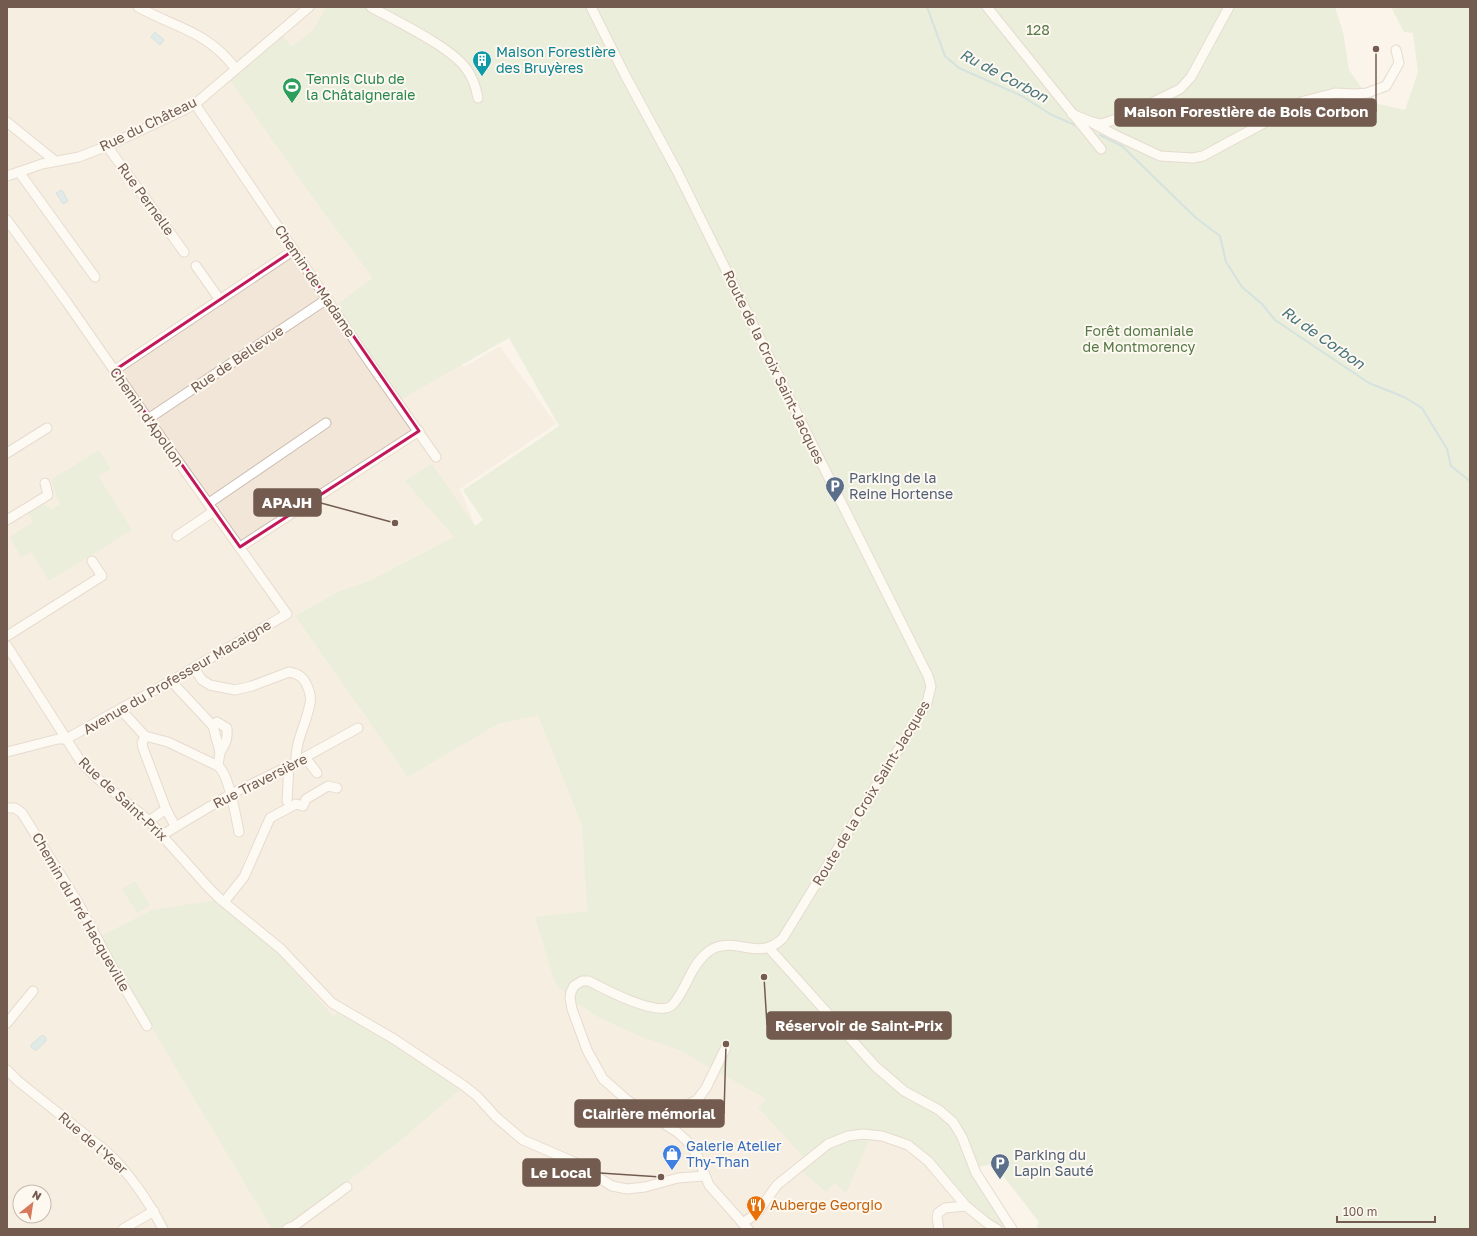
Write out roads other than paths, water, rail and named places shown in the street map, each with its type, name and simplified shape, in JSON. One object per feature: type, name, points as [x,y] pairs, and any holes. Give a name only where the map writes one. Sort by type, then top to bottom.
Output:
[{"type":"street","points":[[138,7],[208,41],[226,56],[235,68]]},
{"type":"street","name":"Rue du Château","points":[[7,176],[42,164],[55,161],[60,162],[79,157],[107,146],[195,104],[235,68],[309,7]]},
{"type":"street","points":[[371,7],[434,43],[450,54],[465,67],[476,86],[478,98]]},
{"type":"street","name":"Route de la Croix Saint-Jacques","points":[[591,7],[705,226],[928,676],[931,686],[927,703],[783,938],[774,946],[769,948]]},
{"type":"street","points":[[987,7],[1101,149]]},
{"type":"street","points":[[1089,121],[1101,124],[1123,117],[1180,89],[1191,77],[1229,7]]},
{"type":"street","points":[[1072,114],[1160,156],[1193,158],[1203,156],[1264,123],[1282,111],[1304,101],[1335,93],[1367,93],[1386,86],[1399,63],[1396,50]]},
{"type":"street","name":"Chemin de Madame","points":[[195,104],[436,457]]},
{"type":"street","points":[[7,122],[55,161]]},
{"type":"street","name":"Rue Pernelle","points":[[107,146],[184,252]]},
{"type":"street","points":[[19,172],[95,277]]},
{"type":"street","name":"Chemin d'Apollon","points":[[7,220],[287,614]]},
{"type":"street","points":[[115,370],[294,250]]},
{"type":"street","points":[[196,266],[220,300]]},
{"type":"street","name":"Rue de Bellevue","points":[[148,419],[327,299]]},
{"type":"street","points":[[209,503],[326,423]]},
{"type":"street","points":[[7,453],[47,428]]},
{"type":"street","points":[[240,548],[418,431]]},
{"type":"street","points":[[7,520],[48,494],[45,483]]},
{"type":"street","points":[[177,536],[214,512]]},
{"type":"street","points":[[7,636],[102,576],[92,561]]},
{"type":"street","name":"Avenue du Professeur Macaigne","points":[[7,752],[58,739],[66,739],[121,710],[287,614]]},
{"type":"street","name":"Rue de Saint-Prix","points":[[7,646],[81,762],[97,778],[149,821],[224,902],[281,949],[332,1003],[394,1039],[463,1085],[477,1096],[496,1117],[523,1140],[574,1162],[612,1186],[627,1189],[645,1187],[678,1178],[704,1176]]},
{"type":"street","points":[[194,668],[202,680],[210,685],[235,690],[252,686],[290,672],[301,676],[306,684],[310,703],[292,764],[287,801]]},
{"type":"street","points":[[171,681],[213,726],[220,752],[218,766]]},
{"type":"street","points":[[121,710],[145,736],[168,742],[222,769],[231,794],[239,832]]},
{"type":"street","points":[[213,726],[217,722],[227,728],[228,736],[220,752]]},
{"type":"street","name":"Rue Traversière","points":[[162,835],[231,794],[292,764],[358,728]]},
{"type":"street","points":[[145,736],[142,743],[143,748],[166,809],[175,826]]},
{"type":"street","points":[[305,757],[317,773]]},
{"type":"street","points":[[224,902],[244,878],[270,818],[296,804],[303,806],[306,799],[328,786],[337,788]]},
{"type":"street","name":"Chemin du Pré Hacqueville","points":[[7,808],[15,808],[22,813],[80,906],[114,970],[147,1026]]},
{"type":"street","points":[[149,821],[166,809]]},
{"type":"street","points":[[997,1229],[987,1224],[966,1206],[928,1161],[908,1145],[882,1136],[855,1134],[842,1137],[828,1144],[777,1184],[745,1227],[709,1185],[704,1176],[697,1155],[682,1136],[627,1100],[603,1079],[587,1050],[572,1008],[570,998],[574,986],[582,981],[589,982],[635,1002],[661,1009],[672,1005],[703,956],[719,946],[769,948],[875,1066],[904,1091],[940,1110],[953,1122],[962,1137],[976,1173],[1012,1229]]},
{"type":"street","points":[[7,1023],[33,991]]},
{"type":"street","points":[[671,1128],[681,1112],[689,1104],[698,1100],[706,1088],[726,1047]]},
{"type":"street","name":"Rue de l'Yser","points":[[7,1070],[18,1081],[107,1152],[120,1165],[129,1175],[154,1211],[163,1229]]},
{"type":"street","points":[[287,1229],[294,1226],[347,1187]]},
{"type":"street","points":[[939,1229],[937,1218],[938,1213],[945,1208],[966,1206]]},
{"type":"street","points":[[123,1229],[154,1211]]},
{"type":"water","points":[[155,32],[164,40],[160,45],[151,37]]},
{"type":"water","points":[[62,190],[68,201],[63,204],[56,193]]},
{"type":"water","points":[[43,1035],[46,1038],[46,1041],[37,1050],[35,1050],[31,1047],[31,1045]]},
{"type":"waterway","name":"Ru de Corbon","points":[[927,7],[945,56],[959,68],[1022,96],[1050,114],[1077,126]]},
{"type":"waterway","name":"Ru de Corbon","points":[[1100,135],[1122,146],[1196,218],[1220,236],[1226,262],[1242,287],[1262,304],[1275,320],[1369,383],[1404,397],[1422,408],[1447,449],[1451,466],[1470,481]]},
{"type":"place","name":"Maison Forestière de Bois Corbon","points":[[1376,49]]},
{"type":"place","name":"Maison Forestière des Bruyères","points":[[482,77]]},
{"type":"place","name":"Tennis Club de la Châtaigneraie","points":[[292,104]]},
{"type":"place","name":"Parking de la Reine Hortense","points":[[835,503]]},
{"type":"place","name":"APAJH","points":[[395,523]]},
{"type":"place","name":"Réservoir de Saint-Prix","points":[[764,977]]},
{"type":"place","name":"Clairière mémorial","points":[[726,1044]]},
{"type":"place","name":"Galerie Atelier Thy-Than","points":[[672,1171]]},
{"type":"place","name":"Le Local","points":[[661,1177]]},
{"type":"place","name":"Parking du Lapin Sauté","points":[[1000,1180]]},
{"type":"place","name":"Auberge Georgio","points":[[756,1222]]},
{"type":"park label","name":"128","points":[[1038,30]]},
{"type":"park label","name":"Forêt domaniale de Montmorency","points":[[1139,340]]}]
